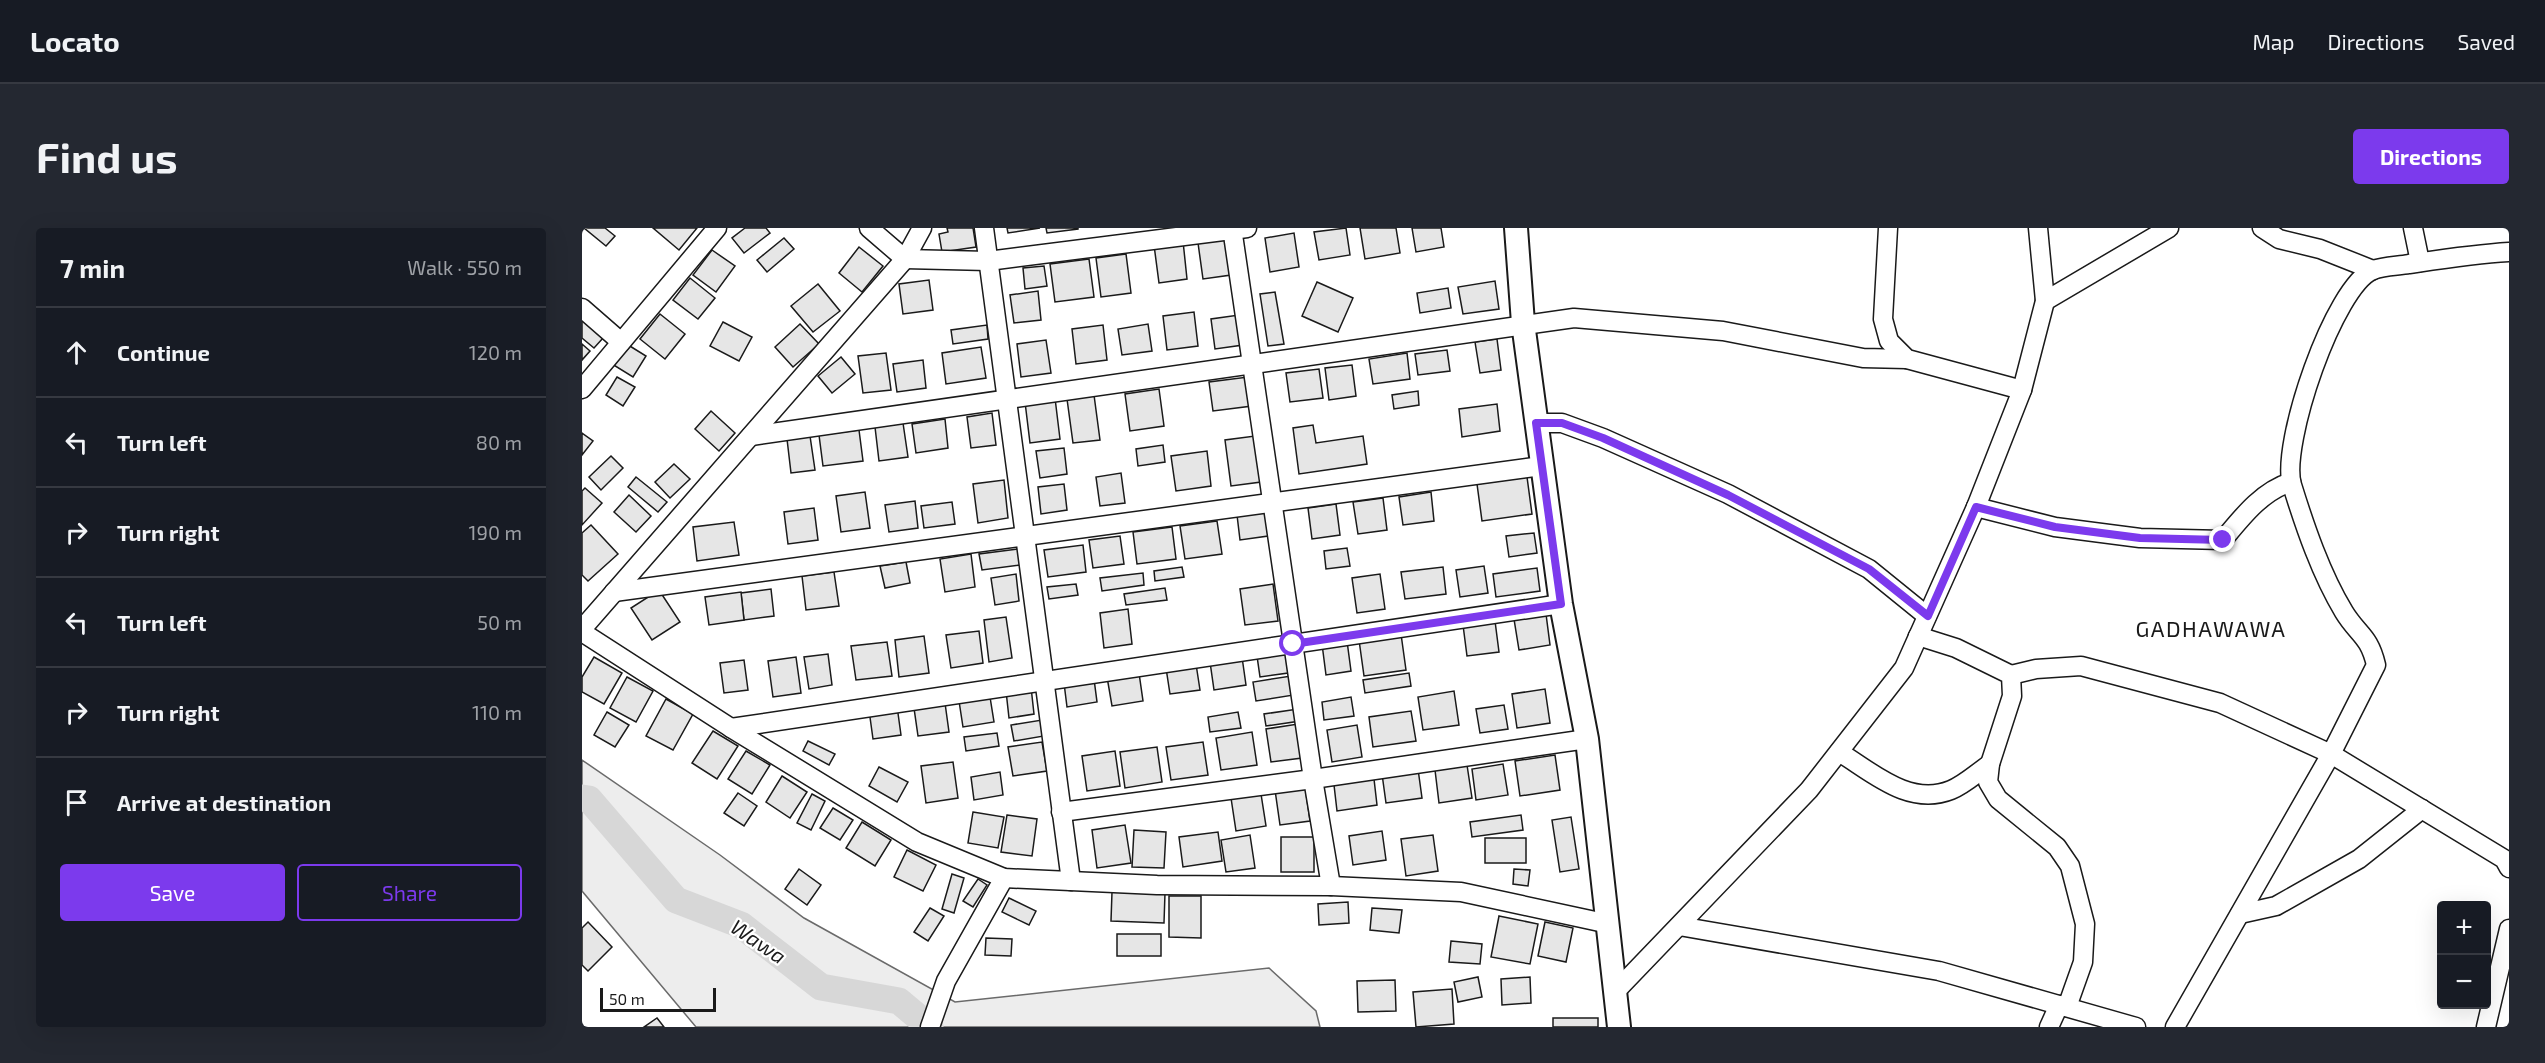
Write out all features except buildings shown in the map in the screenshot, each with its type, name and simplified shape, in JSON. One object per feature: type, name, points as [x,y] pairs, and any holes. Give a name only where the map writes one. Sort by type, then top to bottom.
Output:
[{"type":"main road","points":[[1516,228],[1523,323],[1561,604],[1587,739],[1619,1027]]},
{"type":"street","points":[[582,389],[717,228]]},
{"type":"street","points":[[869,228],[905,259],[988,261],[1237,229],[1252,363],[1272,503],[1331,886]]},
{"type":"street","points":[[922,228],[905,259],[582,630],[731,728],[917,842],[1004,878],[1331,886],[1461,892],[1609,924]]},
{"type":"street","points":[[984,228],[1071,881]]},
{"type":"street","points":[[1888,228],[1884,319],[1889,341],[1907,359]]},
{"type":"street","points":[[1614,993],[1809,790],[1904,668],[1976,507],[2022,390],[2045,301],[2038,228]]},
{"type":"street","points":[[2045,301],[2169,228]]},
{"type":"street","points":[[2262,228],[2279,239],[2320,249],[2373,270]]},
{"type":"street","points":[[2413,228],[2420,262]]},
{"type":"street","points":[[2175,1027],[2331,754],[2376,665],[2371,645],[2344,612],[2314,549],[2291,482],[2292,442],[2297,415],[2330,329],[2356,282],[2373,270],[2509,252]]},
{"type":"street","points":[[582,308],[621,342]]},
{"type":"street","points":[[751,436],[1523,323],[1574,318],[1723,331],[1863,358],[1907,359],[2022,390]]},
{"type":"street","points":[[1536,423],[1562,423],[1603,438],[1728,495],[1869,569],[1928,616]]},
{"type":"street","points":[[614,592],[1542,466]]},
{"type":"street","points":[[1976,507],[2066,529],[2140,538],[2223,540],[2243,516],[2274,487],[2291,482]]},
{"type":"street","points":[[731,728],[1561,604]]},
{"type":"street","points":[[1918,636],[1956,648],[2011,675],[2036,669],[2081,666],[2220,704],[2331,754],[2504,859],[2509,868]]},
{"type":"street","points":[[2011,675],[2012,696],[1990,764],[1988,782],[1998,799],[2057,846],[2070,866],[2085,924],[2083,962],[2063,1006],[2049,1027]]},
{"type":"street","points":[[1061,812],[1313,780],[1587,739]]},
{"type":"street","points":[[1839,752],[1899,789],[1921,795],[1950,790],[1990,764]]},
{"type":"street","points":[[2240,914],[2276,906],[2297,894],[2359,858],[2422,809]]},
{"type":"street","points":[[930,1027],[958,958],[1004,878]]},
{"type":"street","points":[[1679,926],[1939,971],[2136,1027]]},
{"type":"street","points":[[2486,1027],[2508,936]]},
{"type":"shaded area","points":[[582,760],[720,855],[804,918],[955,1002],[1269,968],[1316,1011],[1320,1027],[696,1027],[582,891]]},
{"type":"waterway","name":"Wawa","points":[[582,798],[589,799],[676,900],[741,925],[821,987],[899,1001],[930,1027]]},
{"type":"district","name":"GADHAWAWA","points":[[2211,629]]},
{"type":"route","points":[[1293,644],[1561,604],[1536,423],[1562,423],[1603,438],[1728,495],[1869,569],[1928,616],[1976,507],[2055,527],[2140,538],[2223,540]]}]
